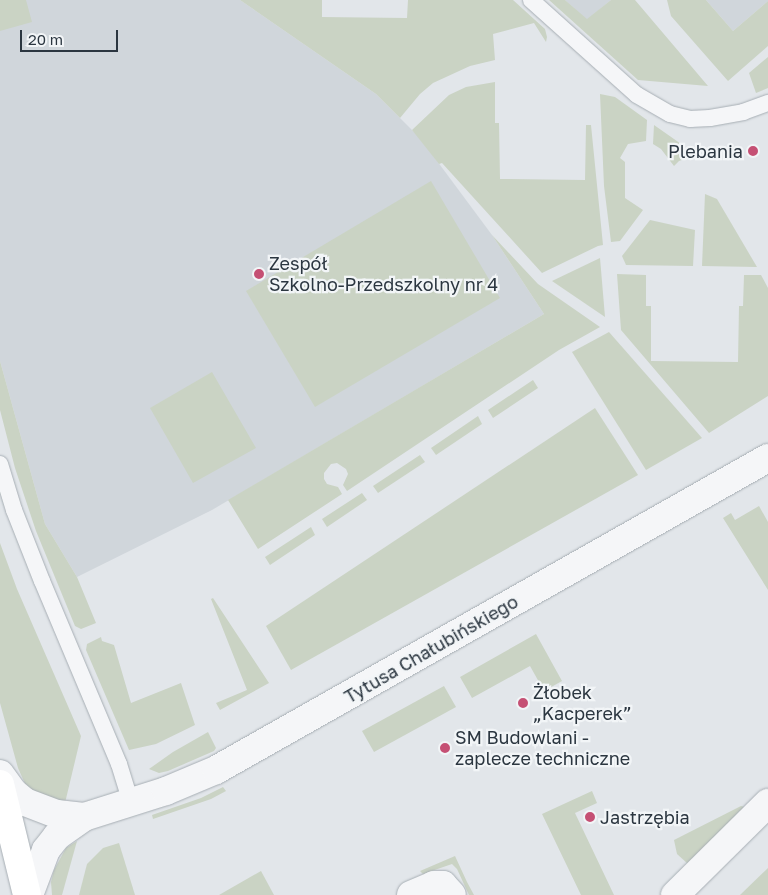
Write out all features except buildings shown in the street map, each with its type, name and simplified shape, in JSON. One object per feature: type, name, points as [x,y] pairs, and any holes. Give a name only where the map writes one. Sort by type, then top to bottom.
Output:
[{"type":"main road","points":[[0,784],[28,895]]},
{"type":"street","name":"Tytusa Chałubińskiego","points":[[28,895],[46,850],[57,836],[84,817],[131,803],[216,770],[264,745],[768,458]]},
{"type":"street","name":"Tytusa Chałubińskiego","points":[[0,774],[14,793],[25,802],[57,814],[84,817]]},
{"type":"street","points":[[675,895],[768,803]]},
{"type":"street","points":[[411,895],[434,885],[443,885],[452,895]]},
{"type":"lane","points":[[531,0],[637,95],[670,114],[690,119],[710,118],[743,112],[768,103]]},
{"type":"lane","points":[[0,464],[38,573],[119,764],[131,803]]},
{"type":"shaded area","name":"Zespół Szkolno-Przedszkolny nr 4","points":[[0,0],[240,0],[376,94],[420,138],[492,235],[544,314],[212,510],[77,577],[45,524],[0,361]]},
{"type":"shaded area","points":[[565,0],[611,0],[587,20]]},
{"type":"shaded area","points":[[706,0],[768,0],[768,1],[733,31]]},
{"type":"green space","points":[[0,0],[26,0],[32,22],[0,31]]},
{"type":"green space","points":[[240,0],[322,0],[322,17],[407,18],[408,0],[513,0],[545,29],[547,37],[546,42],[534,23],[493,34],[495,60],[470,66],[433,83],[420,94],[400,118],[376,94]]},
{"type":"green space","points":[[549,0],[565,0],[587,19],[611,0],[635,0],[708,86],[638,80]]},
{"type":"green space","points":[[667,0],[706,0],[733,31],[768,1],[768,46],[728,81],[671,16]]},
{"type":"green space","points":[[768,57],[768,88],[756,93],[749,73]]},
{"type":"green space","points":[[495,82],[495,123],[499,123],[500,179],[585,180],[586,125],[591,125],[603,245],[542,273],[442,163],[439,164],[412,130],[449,95],[466,87]]},
{"type":"green space","points":[[600,94],[615,97],[647,120],[646,141],[628,144],[620,158],[625,162],[625,198],[643,210],[620,241],[611,242],[604,186]]},
{"type":"green space","points":[[654,125],[684,146],[690,157],[679,161],[674,166],[661,149],[653,144]]},
{"type":"green space","points":[[431,181],[500,298],[315,407],[246,291]]},
{"type":"green space","points":[[705,194],[717,199],[757,267],[702,266]]},
{"type":"green space","points":[[650,220],[695,230],[693,266],[626,265],[622,256]]},
{"type":"green space","points":[[492,235],[538,284],[600,327],[559,350],[347,491],[343,485],[348,474],[346,469],[337,463],[331,464],[324,473],[324,479],[327,484],[338,487],[342,494],[258,549],[228,500],[544,314]]},
{"type":"green space","points":[[600,258],[605,317],[552,281]]},
{"type":"green space","points":[[617,274],[646,275],[646,306],[651,306],[651,361],[738,362],[739,306],[743,306],[744,275],[761,275],[768,288],[768,396],[709,433],[621,330]]},
{"type":"green space","points":[[609,332],[702,438],[646,470],[572,352]]},
{"type":"green space","points":[[0,361],[45,524],[77,577],[96,623],[81,629],[75,626],[36,531],[15,468],[0,410]]},
{"type":"green space","points":[[212,372],[256,448],[193,483],[150,408]]},
{"type":"green space","points":[[533,380],[538,388],[493,418],[488,410]]},
{"type":"green space","points":[[595,408],[638,475],[291,670],[266,626]]},
{"type":"green space","points":[[478,416],[482,424],[436,455],[431,448]]},
{"type":"green space","points":[[420,455],[425,462],[378,493],[373,486]]},
{"type":"green space","points":[[362,493],[367,500],[327,527],[322,519]]},
{"type":"green space","points":[[759,506],[768,522],[768,590],[723,518],[731,513],[735,520]]},
{"type":"green space","points":[[311,527],[315,535],[270,565],[265,557]]},
{"type":"green space","points":[[0,543],[17,589],[81,736],[65,803],[54,802],[27,788],[18,768],[0,703]]},
{"type":"green space","points":[[213,598],[269,683],[220,710],[216,703],[247,690],[211,599]]},
{"type":"green space","points":[[536,634],[562,681],[544,691],[530,666],[472,698],[460,677]]},
{"type":"green space","points":[[101,637],[102,641],[114,645],[131,703],[181,683],[195,725],[156,744],[129,750],[86,650],[87,644]]},
{"type":"green space","points":[[444,686],[456,707],[374,752],[362,731]]},
{"type":"green space","points":[[208,732],[216,748],[214,751],[168,771],[159,773],[149,769],[173,752]]},
{"type":"green space","points":[[223,787],[226,791],[211,799],[153,819],[152,815],[201,798]]},
{"type":"green space","points":[[592,791],[597,803],[575,813],[614,895],[581,895],[542,814]]},
{"type":"green space","points":[[741,806],[745,807],[688,864],[677,854],[674,840]]},
{"type":"green space","points":[[77,841],[62,895],[52,895],[51,882],[54,870],[66,848]]},
{"type":"green space","points":[[119,843],[135,895],[79,895],[87,864],[103,848]]},
{"type":"green space","points":[[455,856],[474,895],[469,895],[457,869],[452,864],[423,874],[420,871]]},
{"type":"green space","points":[[768,868],[768,895],[740,895]]},
{"type":"green space","points":[[261,871],[274,895],[219,895]]},
{"type":"place","name":"Plebania","points":[[753,151]]},
{"type":"place","name":"Zespół Szkolno-Przedszkolny nr 4","points":[[259,274]]},
{"type":"place","name":"Żłobek „Kacperek”","points":[[523,703]]},
{"type":"place","name":"SM Budowlani - zaplecze techniczne","points":[[445,748]]},
{"type":"place","name":"Jastrzębia","points":[[590,817]]}]
